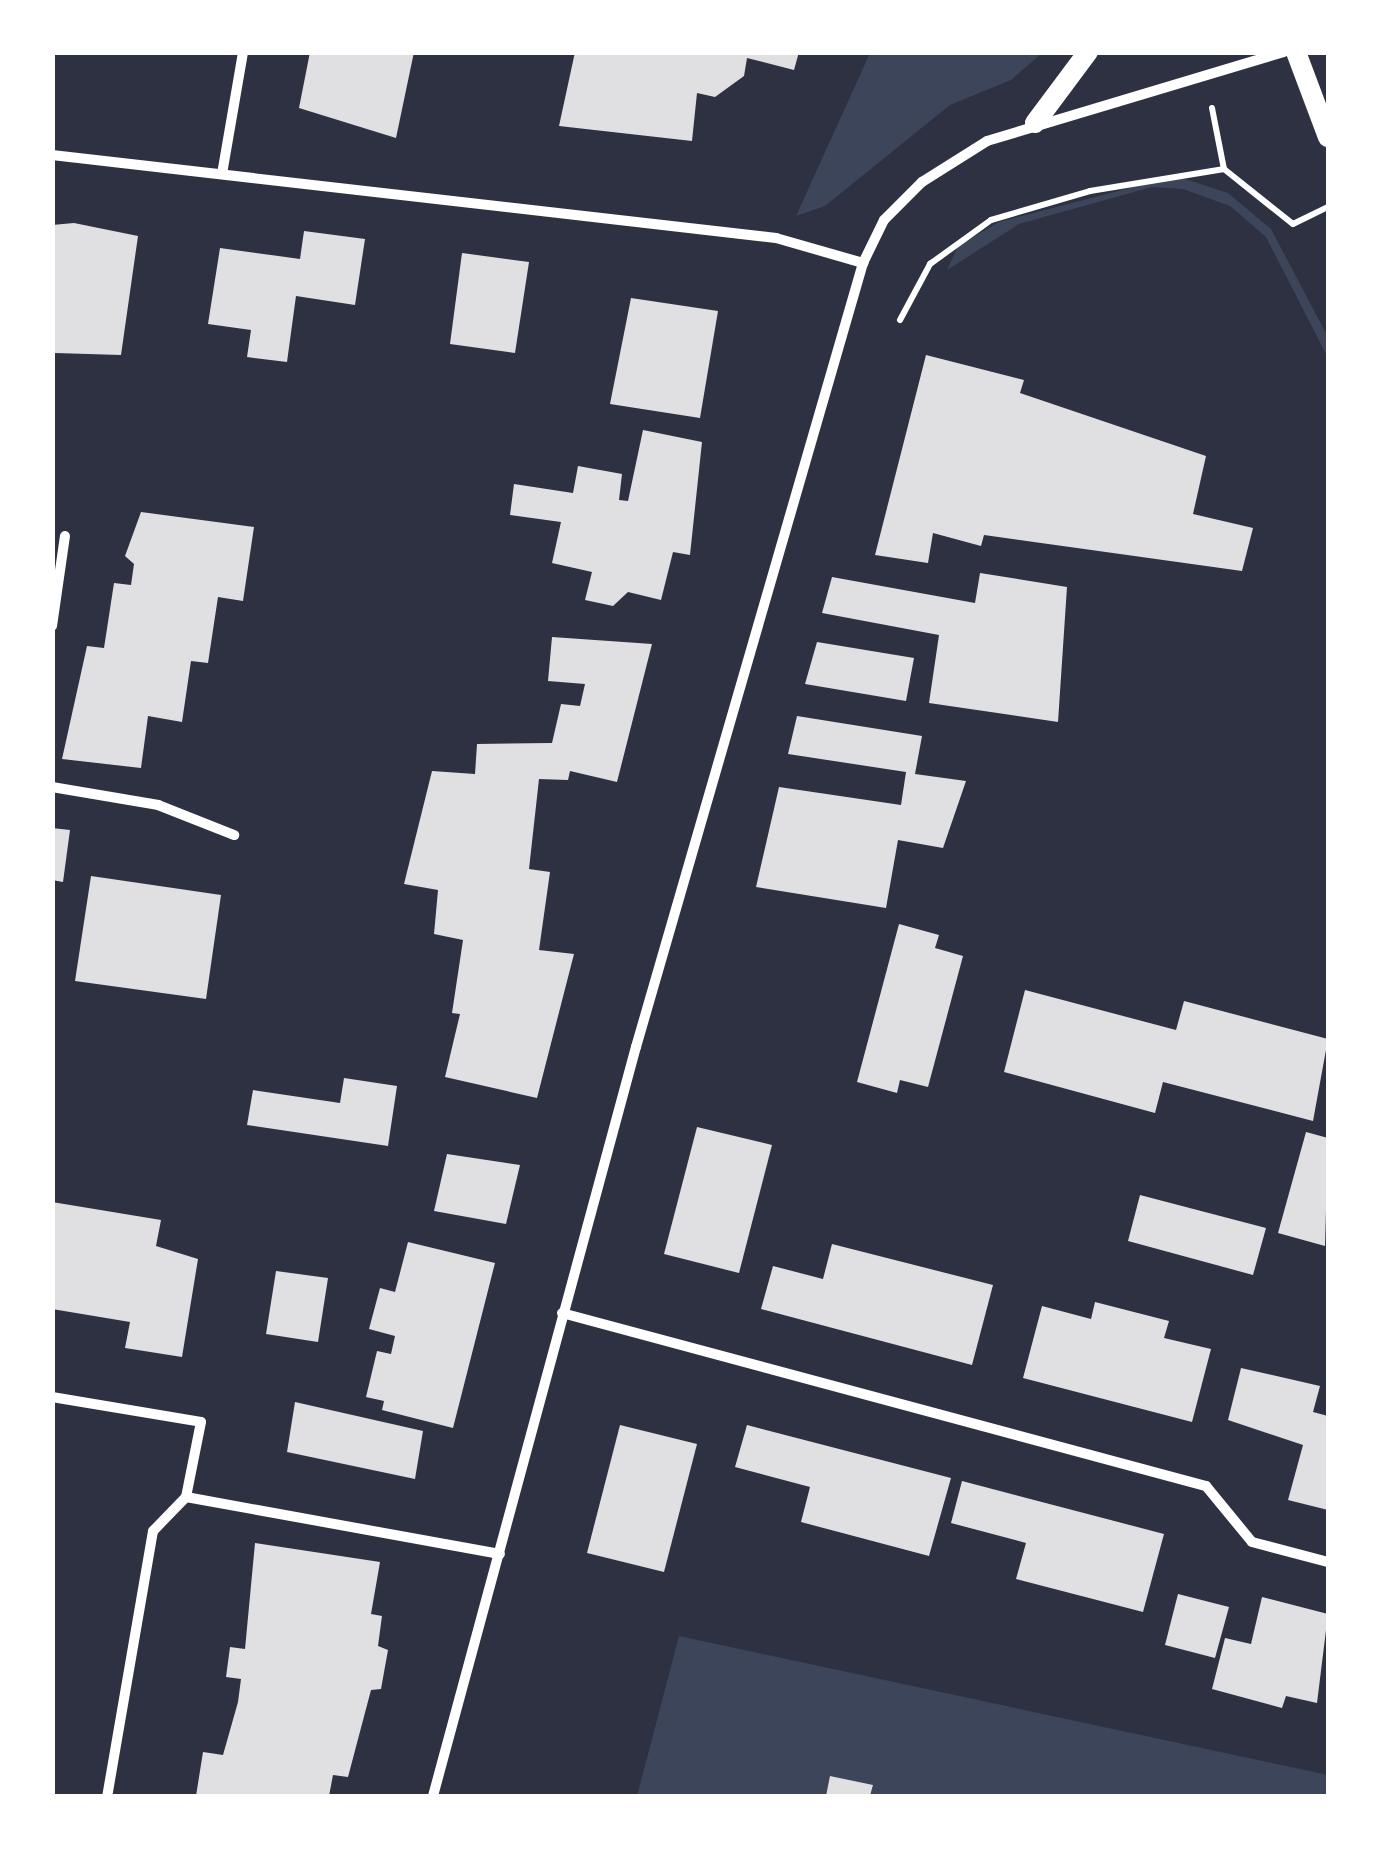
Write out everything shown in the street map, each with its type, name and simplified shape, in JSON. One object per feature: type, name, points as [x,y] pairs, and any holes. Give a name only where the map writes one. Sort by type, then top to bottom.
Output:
[{"type":"main road","points":[[1034,123],[1088,52]]},
{"type":"main road","points":[[1296,52],[1328,137]]},
{"type":"street","points":[[222,174],[243,52]]},
{"type":"street","points":[[433,1796],[562,1314],[863,263],[884,220],[922,182],[1034,123],[1284,52]]},
{"type":"street","points":[[52,155],[776,238],[863,263]]},
{"type":"street","points":[[52,626],[65,536]]},
{"type":"street","points":[[52,787],[158,805],[234,835]]},
{"type":"street","points":[[562,1314],[1206,1486],[1252,1542],[1328,1562]]},
{"type":"street","points":[[52,1397],[200,1422],[186,1497],[153,1531],[106,1796]]},
{"type":"street","points":[[186,1497],[500,1554]]},
{"type":"path","points":[[900,320],[930,264],[991,220],[1090,191],[1224,168],[1293,224],[1328,207]]},
{"type":"shaded area","points":[[870,53],[1042,53],[1011,80],[950,105],[825,206],[796,216]]},
{"type":"shaded area","points":[[1176,176],[1228,193],[1271,229],[1328,337],[1328,358],[1266,237],[1230,206],[1183,189],[1152,187],[1019,224],[947,270],[958,246],[999,222]]},
{"type":"shaded area","points":[[679,1636],[1328,1775],[1328,1796],[870,1796],[873,1786],[831,1776],[826,1796],[637,1796]]},
{"type":"building","points":[[310,52],[414,52],[396,138],[299,108]]},
{"type":"building","points":[[575,52],[799,52],[794,70],[747,58],[744,76],[715,97],[697,93],[692,141],[559,126]]},
{"type":"building","points":[[74,223],[138,236],[121,355],[55,353],[52,225]]},
{"type":"building","points":[[304,231],[365,239],[355,305],[296,296],[287,362],[247,357],[251,330],[208,324],[220,248],[300,259]]},
{"type":"building","points":[[462,253],[529,262],[515,353],[450,344]]},
{"type":"building","points":[[631,298],[718,311],[700,418],[610,404]]},
{"type":"building","points":[[926,355],[1024,380],[1020,393],[1206,456],[1193,514],[1253,528],[1242,571],[984,535],[981,546],[933,533],[928,563],[875,555]]},
{"type":"building","points":[[643,430],[702,442],[690,555],[673,552],[661,600],[628,592],[613,606],[585,600],[592,572],[552,563],[561,522],[510,515],[514,484],[573,493],[578,466],[622,474],[619,500],[628,501]]},
{"type":"building","points":[[141,512],[254,527],[243,601],[218,597],[208,663],[191,661],[182,722],[148,716],[141,768],[62,759],[87,646],[104,648],[114,583],[131,585],[134,564],[125,556]]},
{"type":"building","points":[[980,573],[1067,587],[1058,722],[929,703],[939,635],[822,613],[832,577],[975,603]]},
{"type":"building","points":[[552,637],[652,644],[617,782],[570,771],[568,780],[539,779],[529,869],[550,872],[539,950],[574,954],[537,1098],[445,1077],[460,1014],[452,1013],[463,940],[434,934],[438,890],[404,884],[432,771],[475,774],[477,744],[552,743],[561,704],[580,706],[585,684],[548,681]]},
{"type":"building","points":[[817,642],[914,658],[906,701],[805,684]]},
{"type":"building","points":[[797,716],[922,736],[915,774],[966,781],[943,848],[898,840],[886,908],[756,887],[779,787],[901,805],[906,772],[788,754]]},
{"type":"building","points":[[52,828],[70,830],[63,882],[52,880]]},
{"type":"building","points":[[91,876],[221,895],[206,999],[75,981]]},
{"type":"building","points":[[899,924],[939,935],[935,948],[963,956],[928,1087],[900,1080],[897,1093],[857,1082]]},
{"type":"building","points":[[1025,990],[1176,1030],[1184,1001],[1328,1039],[1313,1121],[1163,1082],[1155,1113],[1004,1072]]},
{"type":"building","points":[[344,1078],[397,1086],[388,1146],[247,1125],[253,1090],[340,1103]]},
{"type":"building","points":[[697,1127],[772,1145],[739,1273],[664,1254]]},
{"type":"building","points":[[1306,1132],[1328,1138],[1325,1246],[1278,1233]]},
{"type":"building","points":[[447,1154],[520,1165],[506,1224],[434,1211]]},
{"type":"building","points":[[1140,1195],[1266,1228],[1253,1275],[1128,1241]]},
{"type":"building","points":[[52,1202],[161,1220],[156,1246],[198,1259],[182,1357],[125,1348],[130,1322],[52,1309]]},
{"type":"building","points":[[408,1242],[495,1263],[453,1428],[382,1410],[384,1401],[366,1397],[377,1351],[391,1354],[395,1336],[369,1329],[380,1288],[395,1292]]},
{"type":"building","points":[[832,1244],[993,1285],[972,1365],[761,1309],[773,1266],[823,1279]]},
{"type":"building","points":[[276,1271],[328,1278],[318,1342],[266,1334]]},
{"type":"building","points":[[1095,1302],[1169,1321],[1164,1338],[1211,1349],[1192,1422],[1023,1378],[1042,1306],[1091,1319]]},
{"type":"building","points":[[1241,1368],[1320,1386],[1313,1412],[1328,1416],[1328,1510],[1288,1500],[1303,1445],[1228,1420]]},
{"type":"building","points":[[295,1402],[423,1431],[415,1479],[287,1452]]},
{"type":"building","points":[[620,1425],[697,1444],[664,1572],[587,1553]]},
{"type":"building","points":[[747,1425],[951,1478],[929,1556],[801,1522],[810,1487],[735,1467]]},
{"type":"building","points":[[962,1481],[1164,1534],[1143,1612],[1016,1579],[1026,1543],[951,1523]]},
{"type":"building","points":[[255,1543],[380,1562],[371,1614],[382,1616],[378,1646],[388,1650],[381,1689],[371,1690],[348,1777],[333,1775],[329,1796],[196,1796],[203,1752],[223,1755],[238,1702],[241,1679],[226,1677],[230,1647],[245,1649]]},
{"type":"building","points":[[1178,1594],[1229,1607],[1215,1658],[1165,1645]]},
{"type":"building","points":[[1262,1597],[1328,1614],[1317,1703],[1286,1696],[1282,1708],[1212,1689],[1225,1638],[1251,1644]]},
{"type":"building","points":[[830,1776],[873,1785],[870,1796],[826,1796]]}]
